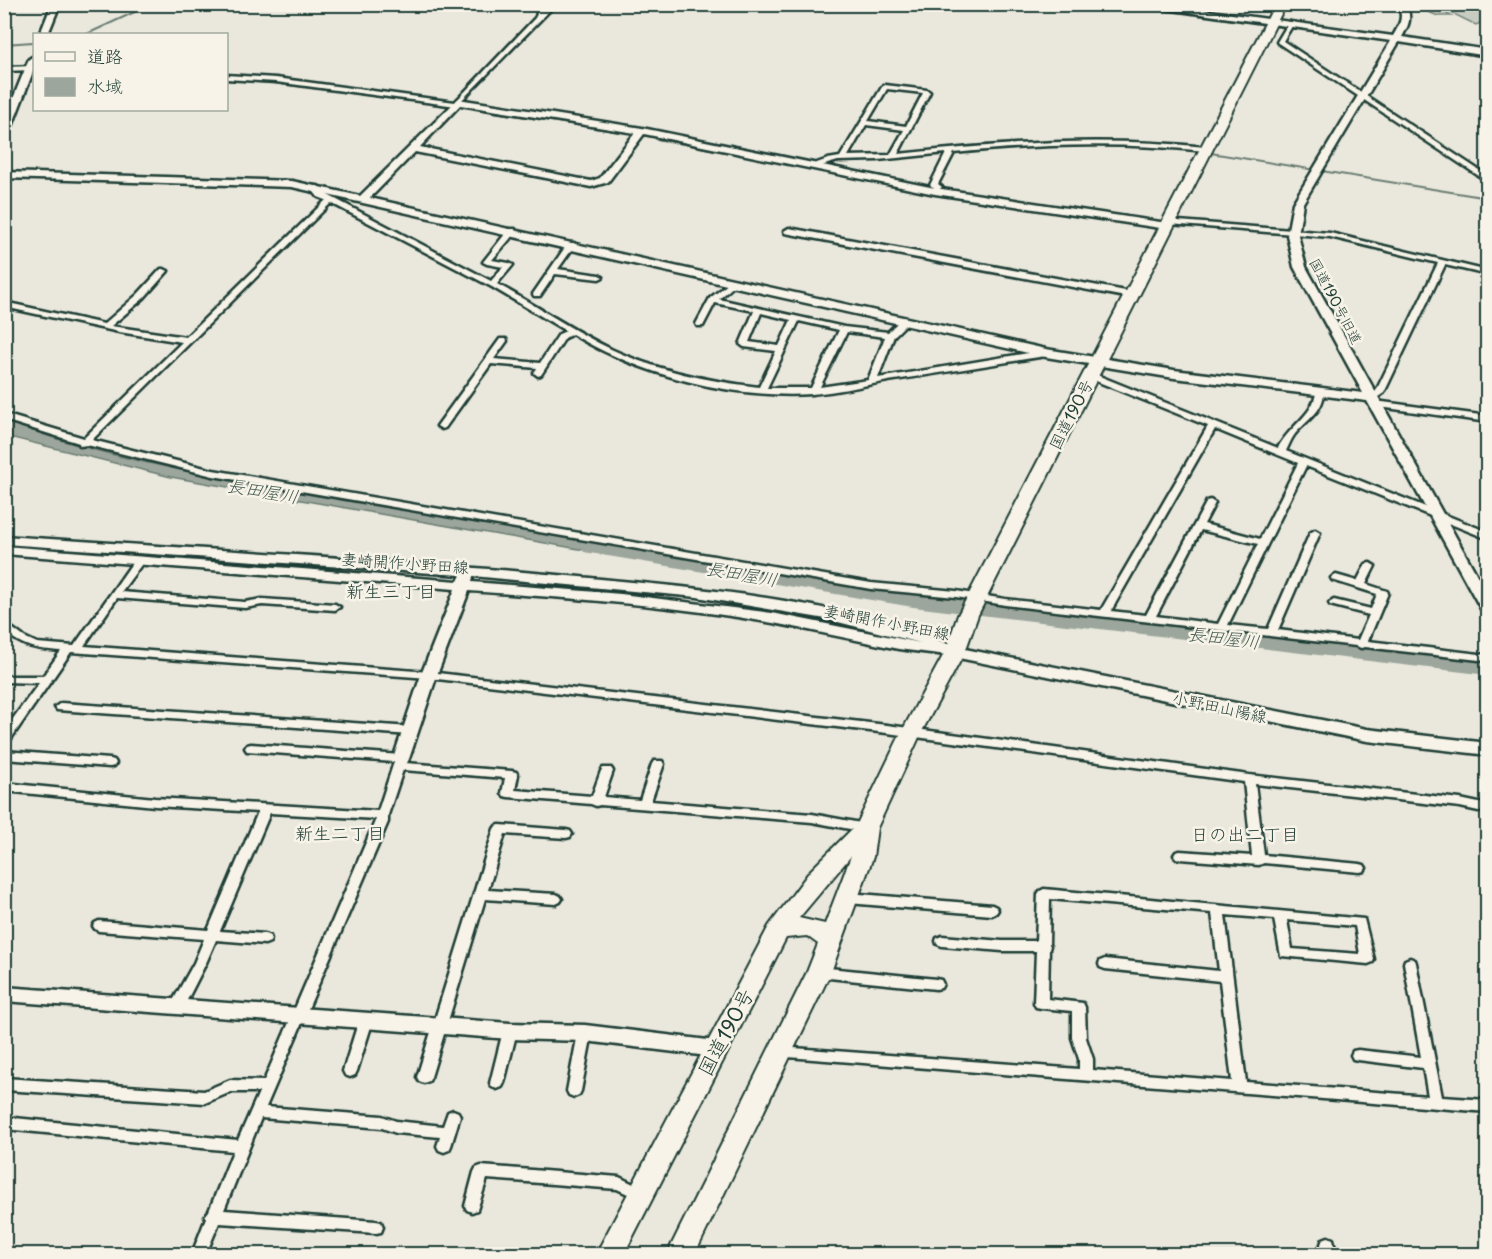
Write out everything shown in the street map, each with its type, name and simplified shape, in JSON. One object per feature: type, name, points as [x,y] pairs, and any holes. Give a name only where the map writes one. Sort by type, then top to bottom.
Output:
[{"type":"highway","name":"国道190号","points":[[681,1254],[831,945],[862,857],[866,828],[911,733],[955,652],[974,603],[1281,4]]},
{"type":"highway","name":"国道190号","points":[[610,1254],[777,932],[791,909],[828,866],[866,828]]},
{"type":"highway","points":[[777,932],[797,926],[812,927],[824,934],[831,945]]},
{"type":"main road","name":"小野田山陽線","points":[[955,652],[1366,735],[1488,749]]},
{"type":"street","points":[[44,33],[56,4]]},
{"type":"street","points":[[364,198],[457,103],[540,12],[553,4]]},
{"type":"street","points":[[1134,4],[1291,23],[1488,53]]},
{"type":"street","name":"国道190号旧道","points":[[1402,4],[1406,13],[1406,21],[1298,203],[1292,231],[1300,267],[1488,609]]},
{"type":"street","points":[[1291,23],[1280,42],[1488,180]]},
{"type":"street","points":[[4,69],[32,68],[4,134]]},
{"type":"street","points":[[228,77],[276,80],[457,103],[642,131],[935,191],[1168,224],[1330,235],[1488,273]]},
{"type":"street","points":[[842,160],[885,87],[927,92],[893,156]]},
{"type":"street","points":[[864,123],[908,128]]},
{"type":"street","points":[[412,148],[591,184],[604,180],[642,131]]},
{"type":"street","points":[[817,166],[825,160],[1011,145],[1085,142],[1158,144],[1205,151]]},
{"type":"street","points":[[935,191],[938,187],[934,185],[951,151]]},
{"type":"street","points":[[4,175],[275,183],[315,188],[1046,353],[1093,369],[1214,425],[1488,536]]},
{"type":"street","points":[[315,188],[321,195],[492,285],[611,353],[672,374],[788,394],[1046,353]]},
{"type":"street","points":[[84,443],[330,200]]},
{"type":"street","points":[[492,285],[509,265],[487,262],[512,231]]},
{"type":"street","points":[[789,231],[1131,295]]},
{"type":"street","points":[[537,294],[572,245]]},
{"type":"street","points":[[1373,401],[1380,393],[1442,262]]},
{"type":"street","points":[[105,327],[141,296],[164,271]]},
{"type":"street","points":[[553,271],[598,277]]},
{"type":"street","points":[[700,324],[713,300],[733,282]]},
{"type":"street","points":[[713,300],[796,319],[890,335]]},
{"type":"street","points":[[4,304],[105,327],[188,339]]},
{"type":"street","points":[[758,311],[744,344],[780,349]]},
{"type":"street","points":[[761,391],[796,319]]},
{"type":"street","points":[[872,381],[890,335],[904,321]]},
{"type":"street","points":[[814,391],[844,328]]},
{"type":"street","points":[[488,361],[541,369],[562,336],[572,331]]},
{"type":"street","points":[[442,426],[502,340]]},
{"type":"street","points":[[1093,369],[1320,392],[1488,419]]},
{"type":"street","points":[[1281,452],[1290,435],[1315,410],[1320,392]]},
{"type":"street","points":[[4,417],[84,443],[183,467],[974,603],[1005,602],[1488,658]]},
{"type":"street","points":[[1104,614],[1214,425]]},
{"type":"street","points":[[1222,627],[1304,461]]},
{"type":"street","points":[[1149,619],[1210,503]]},
{"type":"street","points":[[1198,526],[1264,543]]},
{"type":"street","points":[[1272,633],[1315,533]]},
{"type":"street","name":"妻崎開作小野田線","points":[[4,540],[467,578],[690,606],[830,628],[912,647],[955,652]]},
{"type":"street","name":"妻崎開作小野田線","points":[[4,550],[139,561],[467,578]]},
{"type":"street","points":[[4,740],[46,680],[73,649],[139,561]]},
{"type":"street","points":[[1360,585],[1370,566]]},
{"type":"street","points":[[199,1254],[212,1216],[382,822],[382,815],[429,675],[467,578]]},
{"type":"street","points":[[1336,578],[1383,593],[1361,645]]},
{"type":"street","points":[[115,595],[245,605],[262,602],[335,608]]},
{"type":"street","points":[[1334,603],[1374,613]]},
{"type":"street","points":[[4,625],[20,639],[35,646],[429,675],[911,733],[1249,779],[1460,804],[1488,810]]},
{"type":"street","points":[[4,679],[46,680]]},
{"type":"street","points":[[61,707],[411,731]]},
{"type":"street","points":[[251,748],[512,775],[508,793],[812,818],[866,828]]},
{"type":"street","points":[[4,755],[110,764]]},
{"type":"street","points":[[644,805],[658,764]]},
{"type":"street","points":[[596,802],[606,771]]},
{"type":"street","points":[[1249,779],[1259,861]]},
{"type":"street","points":[[4,787],[155,802],[382,815]]},
{"type":"street","points":[[177,1006],[213,935],[266,808]]},
{"type":"street","points":[[424,1077],[500,829],[566,834]]},
{"type":"street","points":[[1180,855],[1259,861],[1263,859],[1360,868]]},
{"type":"street","points":[[481,894],[556,899]]},
{"type":"street","points":[[1086,1074],[1086,1059],[1078,1038],[1078,1007],[1041,1003],[1044,894],[1360,922],[1368,959],[1286,952],[1280,916]]},
{"type":"street","points":[[849,898],[947,901],[992,910]]},
{"type":"street","points":[[1218,911],[1240,1087]]},
{"type":"street","points":[[99,926],[265,939]]},
{"type":"street","points":[[942,941],[1002,946],[1044,946]]},
{"type":"street","points":[[1410,963],[1436,1102]]},
{"type":"street","points":[[1105,964],[1226,977]]},
{"type":"street","points":[[819,972],[936,984]]},
{"type":"street","points":[[4,994],[510,1031],[585,1034],[716,1049]]},
{"type":"street","points":[[350,1071],[366,1020]]},
{"type":"street","points":[[497,1083],[510,1031]]},
{"type":"street","points":[[574,1091],[585,1034]]},
{"type":"street","points":[[779,1052],[1488,1106]]},
{"type":"street","points":[[1358,1055],[1428,1063]]},
{"type":"street","points":[[4,1084],[205,1097],[230,1086],[268,1088]]},
{"type":"street","points":[[257,1112],[382,1122],[446,1139],[453,1116]]},
{"type":"street","points":[[4,1123],[242,1146]]},
{"type":"street","points":[[472,1206],[481,1172],[619,1183],[641,1194]]},
{"type":"street","points":[[212,1216],[376,1227]]},
{"type":"shaded area","points":[[1427,5],[1487,5],[1487,20],[1476,25],[1440,7],[1437,8],[1451,16],[1438,16],[1428,12]]},
{"type":"water","points":[[4,420],[78,445],[193,472],[622,546],[618,556],[171,477],[5,436]]},
{"type":"waterway","points":[[89,33],[152,4]]},
{"type":"waterway","points":[[4,44],[33,42]]},
{"type":"waterway","points":[[4,72],[33,71]]},
{"type":"waterway","points":[[228,80],[273,83],[435,104]]},
{"type":"waterway","points":[[474,109],[620,132]]},
{"type":"waterway","points":[[656,139],[764,159]]},
{"type":"waterway","points":[[1105,145],[1158,147]]},
{"type":"waterway","points":[[1186,149],[1488,198]]},
{"type":"waterway","points":[[832,163],[948,153]]},
{"type":"waterway","name":"長田屋川","points":[[592,547],[913,600],[1488,668]]},
{"type":"district","name":"新生三丁目","points":[[391,590]]},
{"type":"district","name":"新生二丁目","points":[[340,832]]},
{"type":"district","name":"日の出二丁目","points":[[1245,833]]}]
